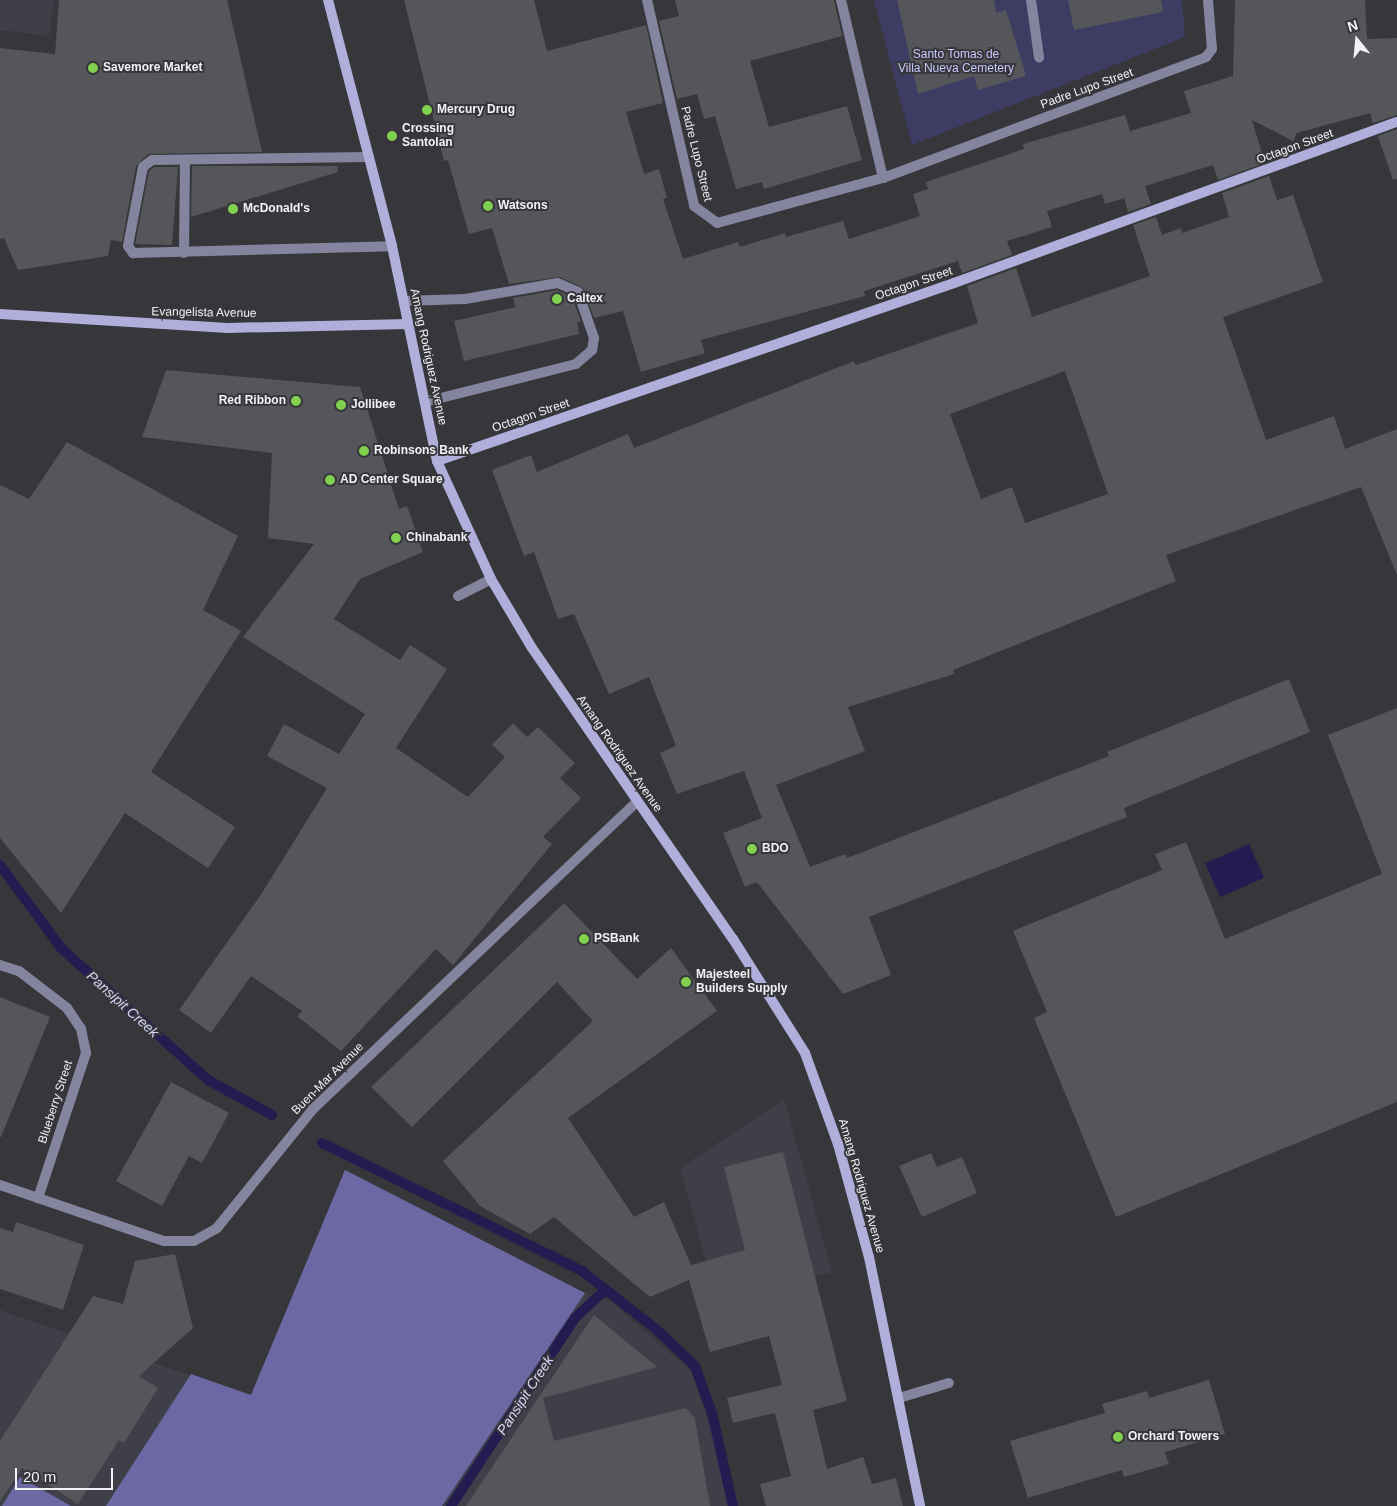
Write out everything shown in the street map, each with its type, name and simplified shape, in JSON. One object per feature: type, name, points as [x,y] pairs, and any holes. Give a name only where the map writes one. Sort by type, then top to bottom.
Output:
[{"type":"main road","name":"Amang Rodriguez Avenue","points":[[328,0],[392,246],[437,461],[491,579],[532,648],[637,801],[805,1053],[838,1144],[899,1398],[920,1506]]},
{"type":"main road","name":"Octagon Street","points":[[437,461],[964,280],[1397,122]]},
{"type":"main road","name":"Evangelista Avenue","points":[[0,314],[228,328],[408,324]]},
{"type":"street","name":"Padre Lupo Street","points":[[647,0],[694,206],[703,217],[717,223],[883,178],[1206,58],[1212,49],[1208,0]]},
{"type":"street","points":[[841,0],[883,178]]},
{"type":"street","points":[[1031,0],[1039,57]]},
{"type":"street","points":[[369,157],[152,160],[142,167],[128,246],[133,253],[392,246]]},
{"type":"street","points":[[184,253],[185,160]]},
{"type":"street","points":[[404,301],[465,299],[558,283],[578,292],[594,338],[592,350],[576,364],[425,402]]},
{"type":"street","points":[[458,596],[491,579]]},
{"type":"street","name":"Buen-Mar Avenue","points":[[0,1185],[164,1241],[194,1241],[218,1228],[313,1109],[637,801]]},
{"type":"street","name":"Blueberry Street","points":[[0,964],[19,971],[67,1008],[81,1029],[86,1053],[38,1198]]},
{"type":"street","points":[[899,1398],[949,1383]]},
{"type":"shaded area","points":[[0,0],[54,0],[49,36],[0,30]]},
{"type":"shaded area","points":[[1249,844],[1264,878],[1220,897],[1205,864]]},
{"type":"shaded area","points":[[784,1099],[832,1272],[717,1302],[680,1168]]},
{"type":"shaded area","points":[[345,1170],[585,1293],[611,1302],[691,1371],[738,1506],[0,1506],[0,1310],[250,1396]]},
{"type":"shaded area","points":[[345,1170],[585,1293],[442,1506],[106,1506],[191,1374],[251,1395]]},
{"type":"shaded area","points":[[20,1477],[71,1506],[2,1506]]},
{"type":"green space","name":"Santo Tomas de Villa Nueva Cemetery","points":[[874,0],[1182,0],[1185,37],[912,145]]},
{"type":"building","points":[[59,0],[227,0],[262,152],[148,154],[136,166],[122,242],[111,240],[108,256],[18,270],[4,238],[0,239],[0,48],[55,54]]},
{"type":"building","points":[[404,0],[534,0],[547,51],[646,25],[663,103],[626,112],[644,174],[659,169],[667,198],[663,199],[683,259],[738,242],[740,247],[785,233],[786,237],[843,221],[849,239],[920,216],[913,194],[928,189],[926,182],[1024,149],[1023,144],[1125,115],[1130,131],[1191,113],[1184,91],[1233,76],[1235,0],[1365,0],[1367,39],[1397,38],[1397,115],[1373,123],[1370,113],[1297,133],[1293,141],[1252,120],[1265,163],[1218,180],[1213,165],[1145,186],[1151,204],[1128,212],[1124,198],[1105,204],[1102,194],[1047,211],[1052,227],[1007,241],[1012,255],[962,273],[958,261],[864,291],[865,296],[701,340],[705,353],[641,372],[623,311],[594,318],[583,288],[560,277],[509,284],[492,228],[469,234],[448,160],[444,161]]},
{"type":"building","points":[[675,0],[834,0],[842,36],[750,61],[769,127],[847,106],[862,160],[764,189],[762,182],[736,189],[715,116],[704,119],[697,94],[677,99],[659,21],[679,16]]},
{"type":"building","points":[[897,0],[994,0],[996,13],[1006,10],[1026,76],[978,90],[974,76],[918,94]]},
{"type":"building","points":[[1068,0],[1161,0],[1163,12],[1074,30]]},
{"type":"building","points":[[1397,129],[1397,179],[1393,180],[1378,136]]},
{"type":"building","points":[[192,166],[337,166],[338,172],[191,217]]},
{"type":"building","points":[[154,167],[178,167],[172,245],[135,244],[149,171]]},
{"type":"building","points":[[1269,176],[1277,200],[1293,195],[1323,282],[1223,317],[1266,440],[1334,416],[1345,449],[1397,429],[1397,575],[1361,487],[1166,555],[1176,581],[953,670],[954,674],[848,707],[865,751],[776,785],[810,867],[845,854],[847,858],[1109,756],[1107,752],[1289,679],[1310,732],[1124,808],[1127,817],[869,917],[891,975],[843,994],[757,882],[745,887],[723,833],[762,818],[744,771],[677,794],[660,753],[676,746],[649,677],[609,694],[574,614],[558,619],[534,552],[524,556],[492,470],[531,455],[537,472],[628,434],[634,448],[854,361],[856,365],[978,323],[967,286],[1016,268],[1032,317],[1150,276],[1133,225],[1156,217],[1162,235],[1181,228],[1182,233],[1229,217],[1222,193]],"holes":[[[1065,371],[1108,494],[1025,523],[1012,487],[981,499],[950,414]]]},
{"type":"building","points":[[557,290],[572,297],[581,321],[577,323],[579,334],[464,361],[454,321],[516,307],[513,298]]},
{"type":"building","points":[[166,370],[360,387],[399,509],[407,506],[423,552],[360,579],[334,619],[400,660],[410,645],[447,669],[396,748],[468,797],[505,757],[492,745],[513,723],[527,737],[538,727],[575,763],[560,778],[581,798],[543,837],[552,844],[453,965],[436,949],[341,1051],[297,1016],[302,1011],[251,976],[211,1033],[179,1010],[262,893],[327,788],[267,756],[284,724],[339,754],[365,714],[243,637],[314,544],[268,538],[272,453],[142,437]]},
{"type":"building","points":[[67,442],[238,536],[203,610],[241,631],[151,772],[235,827],[208,868],[125,813],[61,913],[0,838],[0,485],[29,499]]},
{"type":"building","points":[[1397,708],[1397,1102],[1116,1217],[1034,1018],[1047,1012],[1013,931],[1162,870],[1155,854],[1186,842],[1225,939],[1382,874],[1328,735]]},
{"type":"building","points":[[564,903],[637,979],[671,948],[717,1011],[568,1118],[634,1217],[664,1202],[691,1265],[745,1250],[724,1167],[783,1152],[847,1401],[813,1410],[827,1469],[863,1457],[872,1484],[896,1478],[903,1506],[766,1506],[760,1484],[791,1476],[775,1413],[733,1423],[727,1398],[782,1385],[769,1336],[710,1352],[689,1280],[650,1297],[554,1217],[530,1234],[480,1206],[443,1161],[593,1021],[557,982],[412,1127],[371,1087]]},
{"type":"building","points":[[0,997],[50,1017],[1,1137],[0,1137]]},
{"type":"building","points":[[171,1082],[229,1113],[202,1163],[189,1156],[162,1206],[116,1181]]},
{"type":"building","points":[[931,1153],[937,1167],[962,1157],[977,1193],[922,1217],[899,1166]]},
{"type":"building","points":[[16,1222],[84,1245],[63,1310],[0,1289],[0,1228],[13,1232]]},
{"type":"building","points":[[175,1254],[193,1328],[139,1376],[158,1388],[124,1443],[119,1440],[78,1504],[22,1468],[0,1501],[0,1441],[93,1296],[123,1304],[135,1261]]},
{"type":"building","points":[[594,1315],[657,1367],[543,1398],[554,1441],[686,1408],[695,1419],[710,1506],[466,1506]]},
{"type":"building","name":"Orchard Towers","points":[[1209,1380],[1225,1434],[1165,1452],[1169,1464],[1124,1477],[1122,1470],[1028,1498],[1010,1441],[1105,1413],[1102,1404],[1147,1391],[1149,1398]]},
{"type":"waterway","name":"Pansipit Creek","points":[[0,865],[62,949],[208,1080],[272,1115]]},
{"type":"waterway","points":[[322,1143],[582,1271],[656,1329],[695,1366],[712,1413],[733,1506]]},
{"type":"waterway","name":"Pansipit Creek","points":[[451,1506],[575,1318],[605,1290]]},
{"type":"place","name":"Savemore Market","points":[[93,68]]},
{"type":"place","name":"Mercury Drug","points":[[427,110]]},
{"type":"place","name":"Crossing Santolan","points":[[392,136]]},
{"type":"place","name":"Watsons","points":[[488,206]]},
{"type":"place","name":"McDonald's","points":[[233,209]]},
{"type":"place","name":"Caltex","points":[[557,299]]},
{"type":"place","name":"Red Ribbon","points":[[296,401]]},
{"type":"place","name":"Jollibee","points":[[341,405]]},
{"type":"place","name":"Robinsons Bank","points":[[364,451]]},
{"type":"place","name":"AD Center Square","points":[[330,480]]},
{"type":"place","name":"Chinabank","points":[[396,538]]},
{"type":"place","name":"BDO","points":[[752,849]]},
{"type":"place","name":"PSBank","points":[[584,939]]},
{"type":"place","name":"Majesteel Builders Supply","points":[[686,982]]},
{"type":"place","name":"Orchard Towers","points":[[1118,1437]]}]
